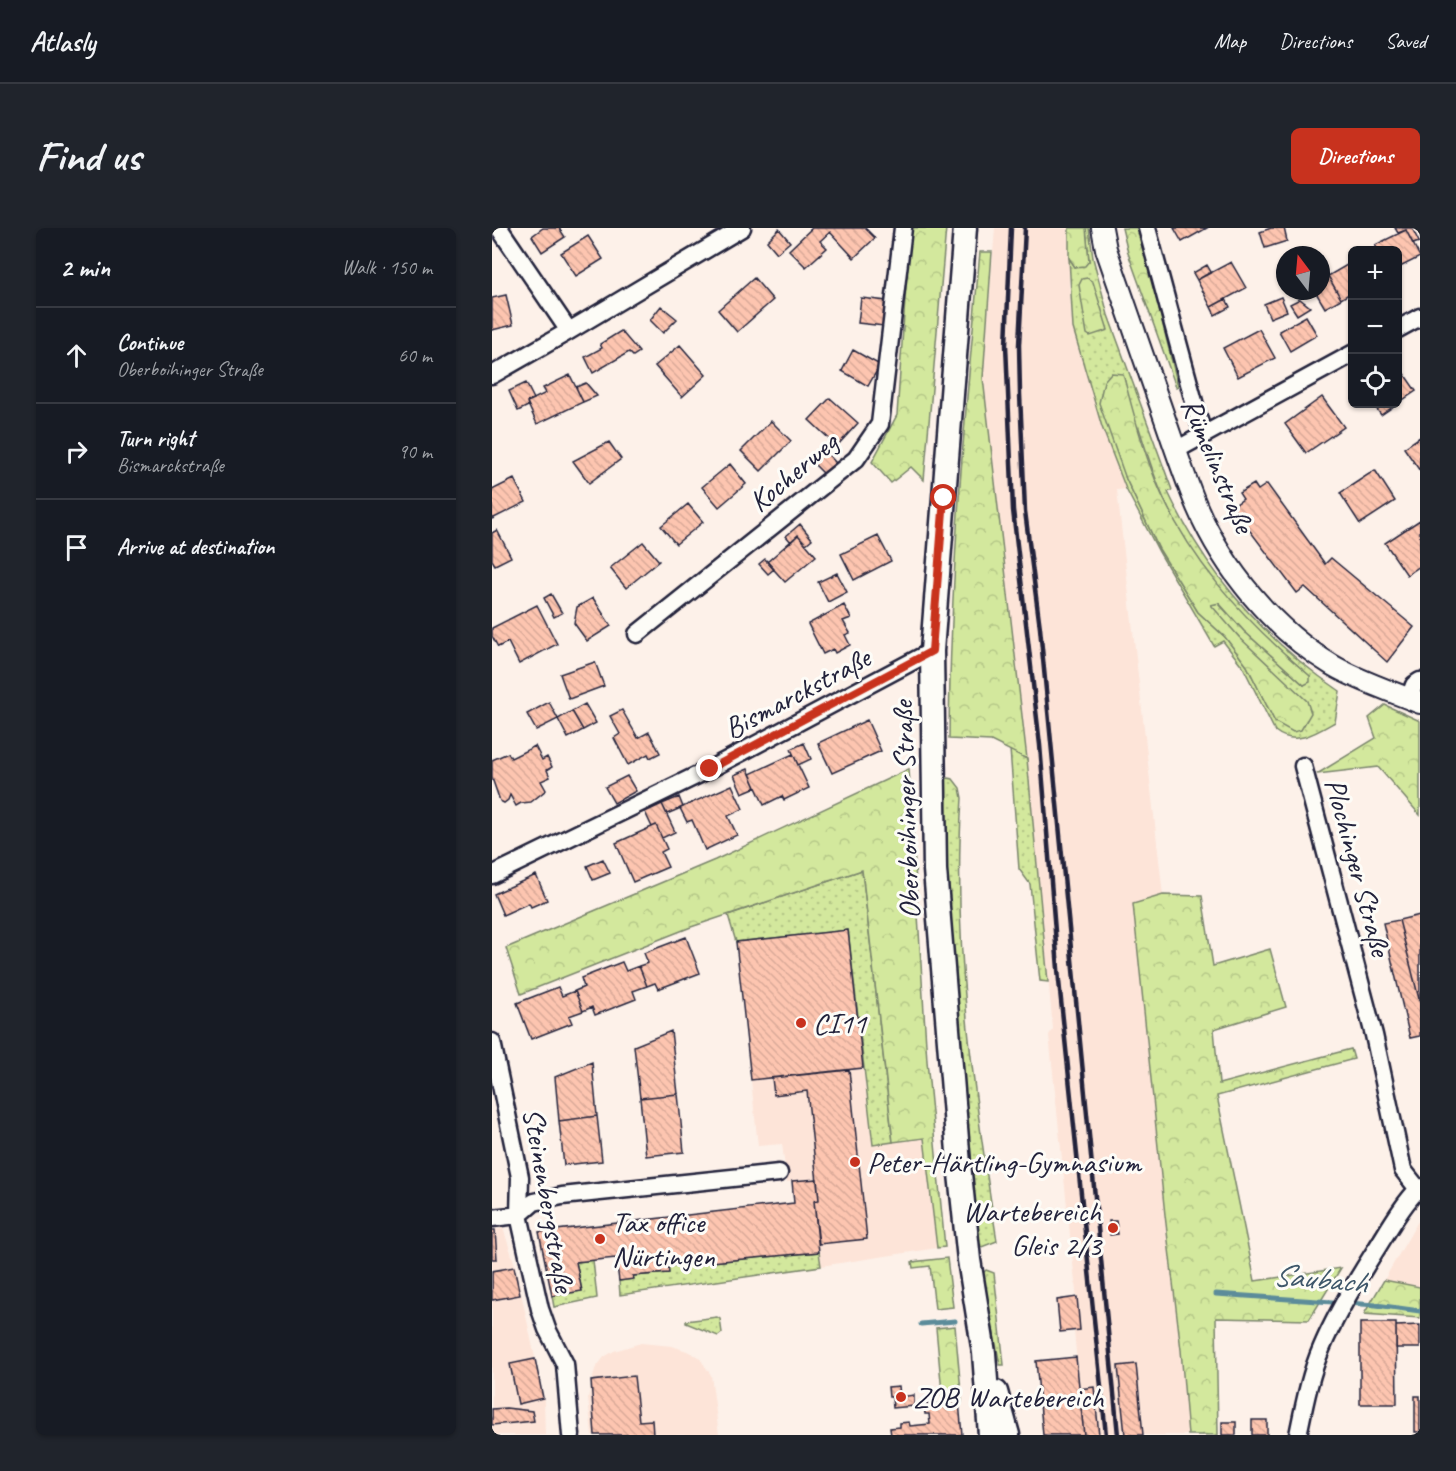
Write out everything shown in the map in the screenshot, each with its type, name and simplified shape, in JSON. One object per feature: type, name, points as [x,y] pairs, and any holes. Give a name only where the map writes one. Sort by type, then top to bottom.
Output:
[{"type":"main road","name":"Oberboihinger Straße","points":[[965,228],[932,651],[935,870],[959,1164],[969,1260],[984,1353],[990,1435]]},
{"type":"main road","name":"Oberboihinger Straße","points":[[984,1353],[1008,1435]]},
{"type":"street","points":[[499,228],[569,331]]},
{"type":"street","points":[[492,375],[742,228]]},
{"type":"street","name":"Kocherweg","points":[[637,634],[856,459],[880,424],[903,228]]},
{"type":"street","name":"Rümelinstraße","points":[[1102,228],[1106,249],[1176,450],[1198,509],[1217,547],[1245,586],[1275,620],[1296,639],[1333,665],[1415,701]]},
{"type":"street","points":[[1147,228],[1203,435]]},
{"type":"street","points":[[1402,327],[1420,317]]},
{"type":"street","points":[[1176,450],[1348,357]]},
{"type":"street","name":"Bismarckstraße","points":[[492,875],[710,769],[932,651]]},
{"type":"street","points":[[1415,701],[1414,685],[1420,681]]},
{"type":"street","name":"Plochinger Straße","points":[[1298,1435],[1321,1349],[1395,1219],[1419,1188],[1403,1170],[1374,1035],[1303,766]]},
{"type":"street","name":"Steinenbergstraße","points":[[492,1042],[520,1177],[519,1215],[540,1309],[565,1364],[571,1435]]},
{"type":"street","points":[[492,1218],[519,1215],[534,1202],[562,1196],[779,1173]]},
{"type":"shaded area","points":[[995,228],[1069,228],[1069,283],[1073,328],[1102,427],[1126,489],[1117,490],[1163,895],[1133,904],[1188,1435],[1091,1435],[1080,1395],[1074,1331],[1080,1330],[1049,1035],[1053,1029],[1027,759],[983,378]]},
{"type":"shaded area","name":"Peter-Härtling-Gymnasium","points":[[863,1068],[874,1145],[924,1138],[937,1248],[821,1266],[814,1201],[817,1179],[787,1182],[782,1144],[758,1146],[751,1080]]},
{"type":"shaded area","points":[[1420,1219],[1420,1287],[1384,1280],[1417,1223]]},
{"type":"shaded area","points":[[503,1228],[515,1265],[544,1399],[545,1435],[492,1435],[492,1230]]},
{"type":"shaded area","points":[[641,1343],[672,1346],[699,1357],[711,1375],[719,1435],[592,1435],[588,1398],[595,1369],[604,1357],[614,1351]]},
{"type":"green space","points":[[910,228],[946,228],[924,480],[911,467],[891,483],[872,462],[897,415]]},
{"type":"green space","points":[[1069,228],[1086,228],[1089,261],[1085,266],[1075,267],[1069,258]]},
{"type":"green space","points":[[1086,228],[1089,228],[1093,258],[1108,315],[1172,490],[1168,492],[1183,522],[1220,578],[1262,627],[1312,671],[1340,691],[1335,722],[1320,730],[1298,738],[1283,736],[1275,731],[1243,667],[1223,641],[1214,646],[1159,552],[1126,489],[1102,427],[1073,328],[1069,258],[1075,267],[1089,261]],"holes":[[[1139,428],[1169,511],[1203,566],[1253,624],[1310,676],[1304,685],[1244,631],[1218,603],[1210,605],[1239,637],[1275,722],[1247,666],[1225,637],[1198,612],[1159,549],[1126,479]]]},
{"type":"green space","points":[[1122,228],[1139,228],[1178,386],[1176,387],[1128,253]]},
{"type":"green space","points":[[980,252],[992,252],[983,378],[1027,759],[991,741],[949,739],[955,556]]},
{"type":"green space","points":[[1087,278],[1093,282],[1108,330],[1090,336],[1087,334],[1079,285],[1082,279]]},
{"type":"green space","points":[[1111,373],[1123,374],[1152,471],[1165,502],[1198,558],[1261,632],[1310,676],[1310,682],[1304,685],[1244,631],[1219,603],[1211,605],[1239,637],[1307,701],[1311,713],[1301,730],[1293,732],[1275,722],[1247,666],[1225,637],[1198,612],[1159,549],[1126,479],[1099,403],[1104,381]]},
{"type":"green space","points":[[1385,705],[1420,721],[1420,815],[1378,767],[1317,774],[1376,738],[1369,718]]},
{"type":"green space","points":[[1010,749],[1027,759],[1048,982],[1040,981],[1030,884],[1019,869]]},
{"type":"green space","points":[[909,769],[927,1061],[945,1247],[937,1248],[924,1138],[893,1142],[862,870],[691,927],[521,994],[506,948],[715,860]]},
{"type":"green space","points":[[942,777],[953,779],[960,788],[962,798],[960,910],[967,1021],[980,1131],[997,1241],[979,1248],[945,868]]},
{"type":"green space","points":[[862,870],[893,1142],[873,1145],[848,930],[736,942],[728,915]]},
{"type":"green space","points":[[1163,895],[1202,896],[1213,966],[1270,949],[1286,1007],[1214,1029],[1219,1084],[1351,1049],[1354,1059],[1217,1096],[1255,1281],[1341,1268],[1309,1320],[1216,1318],[1218,1435],[1188,1435],[1133,904]]},
{"type":"green space","points":[[819,1252],[821,1266],[620,1295],[619,1281],[633,1279],[633,1276],[668,1273],[668,1266]]},
{"type":"green space","points":[[947,1258],[953,1307],[935,1309],[930,1266],[913,1268],[912,1262]]},
{"type":"green space","points":[[593,1260],[597,1298],[554,1307],[552,1296],[582,1291],[576,1262]]},
{"type":"green space","points":[[986,1270],[994,1273],[1004,1365],[1000,1365],[982,1274]]},
{"type":"green space","points":[[1384,1280],[1420,1287],[1420,1318],[1364,1314]]},
{"type":"green space","points":[[717,1317],[720,1319],[722,1333],[718,1336],[686,1323],[686,1321]]},
{"type":"green space","points":[[955,1326],[962,1402],[943,1403],[936,1328]]},
{"type":"building","points":[[543,228],[559,228],[565,237],[542,252],[532,236]]},
{"type":"building","points":[[812,228],[865,228],[875,238],[854,258],[830,232],[820,241],[827,248],[806,267],[789,250]]},
{"type":"building","points":[[1174,228],[1207,228],[1182,242]]},
{"type":"building","points":[[1271,228],[1284,228],[1287,241],[1265,248],[1260,232]]},
{"type":"building","points":[[1395,228],[1412,228],[1419,242],[1413,244],[1406,230],[1398,233]]},
{"type":"building","points":[[779,229],[790,242],[777,253],[767,241]]},
{"type":"building","points":[[1406,230],[1420,257],[1402,266],[1402,246],[1375,245]]},
{"type":"building","points":[[588,236],[603,259],[576,276],[561,253]]},
{"type":"building","points":[[1231,262],[1246,288],[1211,307],[1197,280]]},
{"type":"building","points":[[1348,264],[1348,295],[1341,299],[1330,280],[1330,275]]},
{"type":"building","points":[[1207,265],[1211,272],[1197,280],[1193,273]]},
{"type":"building","points":[[754,278],[773,300],[737,332],[718,310]]},
{"type":"building","points":[[1330,279],[1341,299],[1325,308],[1320,300],[1330,300]]},
{"type":"building","points":[[506,295],[513,325],[492,330],[492,298]]},
{"type":"building","points":[[861,298],[887,301],[884,326],[858,323]]},
{"type":"building","points":[[1226,299],[1230,307],[1215,315],[1211,307]]},
{"type":"building","points":[[1276,299],[1282,300],[1287,311],[1270,318],[1264,304]]},
{"type":"building","points":[[1301,300],[1310,307],[1297,315],[1290,304]]},
{"type":"building","points":[[661,306],[677,319],[663,333],[650,320]]},
{"type":"building","points":[[1306,316],[1317,335],[1290,351],[1279,331]]},
{"type":"building","points":[[1259,329],[1275,358],[1238,377],[1223,348]]},
{"type":"building","points":[[621,331],[639,352],[633,356],[629,352],[593,373],[585,357],[602,348],[600,344]]},
{"type":"building","points":[[680,345],[706,375],[682,397],[655,366]]},
{"type":"building","points":[[853,350],[880,365],[868,386],[842,371]]},
{"type":"building","points":[[1402,371],[1416,391],[1402,400]]},
{"type":"building","points":[[570,375],[583,402],[537,424],[527,402],[546,393],[543,388]]},
{"type":"building","points":[[526,383],[534,399],[527,402],[528,406],[518,411],[509,391]]},
{"type":"building","points":[[586,383],[597,396],[583,402],[576,387]]},
{"type":"building","points":[[1322,397],[1344,427],[1306,453],[1285,424]]},
{"type":"building","points":[[830,398],[858,423],[837,446],[809,420]]},
{"type":"building","points":[[1376,408],[1391,408],[1381,415]]},
{"type":"building","points":[[771,421],[791,441],[761,471],[741,451]]},
{"type":"building","points":[[1420,437],[1420,471],[1404,448]]},
{"type":"building","points":[[609,442],[621,459],[589,483],[573,461]]},
{"type":"building","points":[[824,450],[836,463],[824,474],[812,462]]},
{"type":"building","points":[[730,464],[746,484],[719,507],[702,487]]},
{"type":"building","points":[[1375,470],[1395,501],[1360,524],[1340,493]]},
{"type":"building","points":[[514,479],[526,502],[492,519],[492,490]]},
{"type":"building","points":[[1254,484],[1258,490],[1267,484],[1325,564],[1331,558],[1414,627],[1387,662],[1305,587],[1297,593],[1232,507],[1243,499],[1239,493]]},
{"type":"building","points":[[688,504],[703,522],[676,544],[661,526]]},
{"type":"building","points":[[1420,520],[1420,566],[1407,575],[1385,543]]},
{"type":"building","points":[[800,524],[812,539],[806,544],[798,535],[791,542],[786,536]]},
{"type":"building","points":[[497,530],[511,557],[495,565],[492,560],[492,533]]},
{"type":"building","points":[[798,535],[816,556],[785,582],[767,562]]},
{"type":"building","points":[[878,536],[891,561],[854,580],[841,554]]},
{"type":"building","points":[[643,542],[659,561],[626,588],[610,568]]},
{"type":"building","points":[[765,559],[774,569],[768,574],[759,564]]},
{"type":"building","points":[[837,573],[847,592],[828,602],[818,582]]},
{"type":"building","points":[[551,594],[562,613],[554,617],[544,598]]},
{"type":"building","points":[[593,598],[611,626],[587,641],[574,623],[577,607]]},
{"type":"building","points":[[537,605],[557,644],[519,664],[508,642],[498,647],[492,636],[492,628]]},
{"type":"building","points":[[844,605],[851,618],[843,621],[850,633],[845,635],[850,645],[835,653],[833,649],[823,654],[808,624]]},
{"type":"building","points":[[595,662],[604,686],[569,699],[560,674]]},
{"type":"building","points":[[549,702],[558,719],[536,730],[527,714]]},
{"type":"building","points":[[585,704],[596,723],[583,730],[572,711]]},
{"type":"building","points":[[622,710],[638,738],[649,732],[660,753],[650,758],[648,754],[628,765],[614,738],[620,734],[610,716]]},
{"type":"building","points":[[572,711],[583,730],[568,738],[558,719]]},
{"type":"building","points":[[867,720],[881,751],[832,773],[818,743]]},
{"type":"building","points":[[804,743],[811,759],[798,765],[791,749]]},
{"type":"building","points":[[535,746],[542,760],[547,757],[552,767],[547,770],[550,777],[541,781],[546,790],[531,802],[516,806],[510,795],[504,803],[500,801],[492,778],[492,760],[508,753],[511,758]]},
{"type":"building","points":[[793,754],[809,788],[784,800],[782,796],[764,805],[750,774]]},
{"type":"building","points":[[748,769],[756,787],[742,793],[734,775]]},
{"type":"building","points":[[627,776],[636,791],[614,803],[605,787]]},
{"type":"building","points":[[732,785],[743,809],[728,816],[737,835],[705,850],[692,820],[687,822],[680,808]]},
{"type":"building","points":[[679,797],[683,807],[667,814],[662,804]]},
{"type":"building","points":[[662,804],[675,832],[662,838],[656,825],[652,827],[645,812]]},
{"type":"building","points":[[656,825],[667,849],[661,852],[668,867],[633,882],[616,843]]},
{"type":"building","points":[[603,859],[610,873],[593,880],[587,866]]},
{"type":"building","points":[[536,875],[547,900],[531,907],[529,903],[503,915],[494,894]]},
{"type":"building","points":[[1420,915],[1420,1003],[1399,920]]},
{"type":"building","points":[[1399,920],[1420,1003],[1420,1036],[1410,1038],[1383,923]]},
{"type":"building","name":"CI11","points":[[848,930],[863,1068],[751,1080],[736,942]]},
{"type":"building","points":[[686,937],[700,973],[658,989],[655,983],[647,986],[639,966],[648,963],[644,953]]},
{"type":"building","points":[[622,962],[626,971],[639,966],[647,986],[633,991],[636,999],[595,1015],[592,1007],[583,1011],[575,991],[584,987],[581,978]]},
{"type":"building","points":[[558,987],[562,996],[575,991],[583,1011],[569,1016],[572,1023],[531,1039],[517,1003]]},
{"type":"building","points":[[671,1031],[678,1094],[640,1098],[634,1046]]},
{"type":"building","points":[[592,1062],[597,1116],[559,1121],[555,1077]]},
{"type":"building","points":[[849,1070],[867,1239],[819,1244],[814,1201],[819,1200],[807,1091],[774,1095],[772,1078]]},
{"type":"building","points":[[678,1094],[684,1152],[646,1156],[640,1098]]},
{"type":"building","points":[[597,1116],[602,1161],[564,1165],[559,1121]]},
{"type":"building","points":[[817,1179],[819,1200],[814,1201],[819,1252],[668,1266],[669,1273],[633,1276],[634,1279],[619,1281],[616,1258],[576,1262],[582,1291],[552,1296],[539,1232],[794,1203],[792,1181]]},
{"type":"building","name":"Wartebereich Gleis 2/3","points":[[1109,1221],[1116,1221],[1118,1234],[1110,1235]]},
{"type":"building","points":[[492,1230],[495,1230],[497,1259],[492,1259]]},
{"type":"building","points":[[514,1267],[520,1295],[492,1300],[492,1271]]},
{"type":"building","points":[[1077,1297],[1080,1330],[1060,1332],[1057,1300]]},
{"type":"building","points":[[1360,1323],[1396,1323],[1397,1404],[1360,1404]]},
{"type":"building","points":[[1420,1325],[1420,1348],[1396,1348],[1396,1326]]},
{"type":"building","points":[[1076,1357],[1084,1435],[1043,1435],[1036,1361]]},
{"type":"building","points":[[535,1359],[543,1398],[518,1404],[510,1364]]},
{"type":"building","points":[[1136,1364],[1143,1435],[1125,1435],[1118,1366]]},
{"type":"building","points":[[634,1376],[639,1421],[652,1420],[653,1435],[595,1435],[591,1381]]},
{"type":"building","name":"ZOB Wartebereich","points":[[899,1386],[900,1397],[914,1395],[914,1406],[893,1408],[888,1387]]},
{"type":"building","points":[[1094,1387],[1099,1435],[1084,1435],[1079,1389]]},
{"type":"building","points":[[1415,1396],[1420,1396],[1420,1432],[1415,1432]]},
{"type":"building","points":[[959,1402],[962,1435],[891,1435],[890,1428],[900,1427],[900,1423],[909,1422],[910,1426],[930,1424],[929,1414],[925,1414],[924,1405]]},
{"type":"building","points":[[492,1409],[532,1411],[534,1421],[492,1425]]},
{"type":"building","points":[[1252,1420],[1267,1420],[1267,1435],[1252,1435]]},
{"type":"building","points":[[1222,1422],[1236,1422],[1236,1435],[1222,1435]]},
{"type":"waterway","name":"Saubach","points":[[1216,1294],[1376,1305],[1420,1311]]},
{"type":"waterway","name":"Saubach","points":[[921,1324],[955,1321]]},
{"type":"railway","points":[[1011,228],[1006,345],[1013,510],[1040,745],[1059,981],[1106,1435]]},
{"type":"railway","points":[[1025,228],[1019,345],[1025,511],[1040,628],[1118,1435]]},
{"type":"place","name":"CI11","points":[[801,1023]]},
{"type":"place","name":"Peter-Härtling-Gymnasium","points":[[855,1162]]},
{"type":"place","name":"Wartebereich Gleis 2/3","points":[[1113,1228]]},
{"type":"place","name":"Tax office Nürtingen","points":[[600,1239]]},
{"type":"place","name":"ZOB Wartebereich","points":[[901,1397]]},
{"type":"route","points":[[710,769],[932,651],[944,498]]}]
